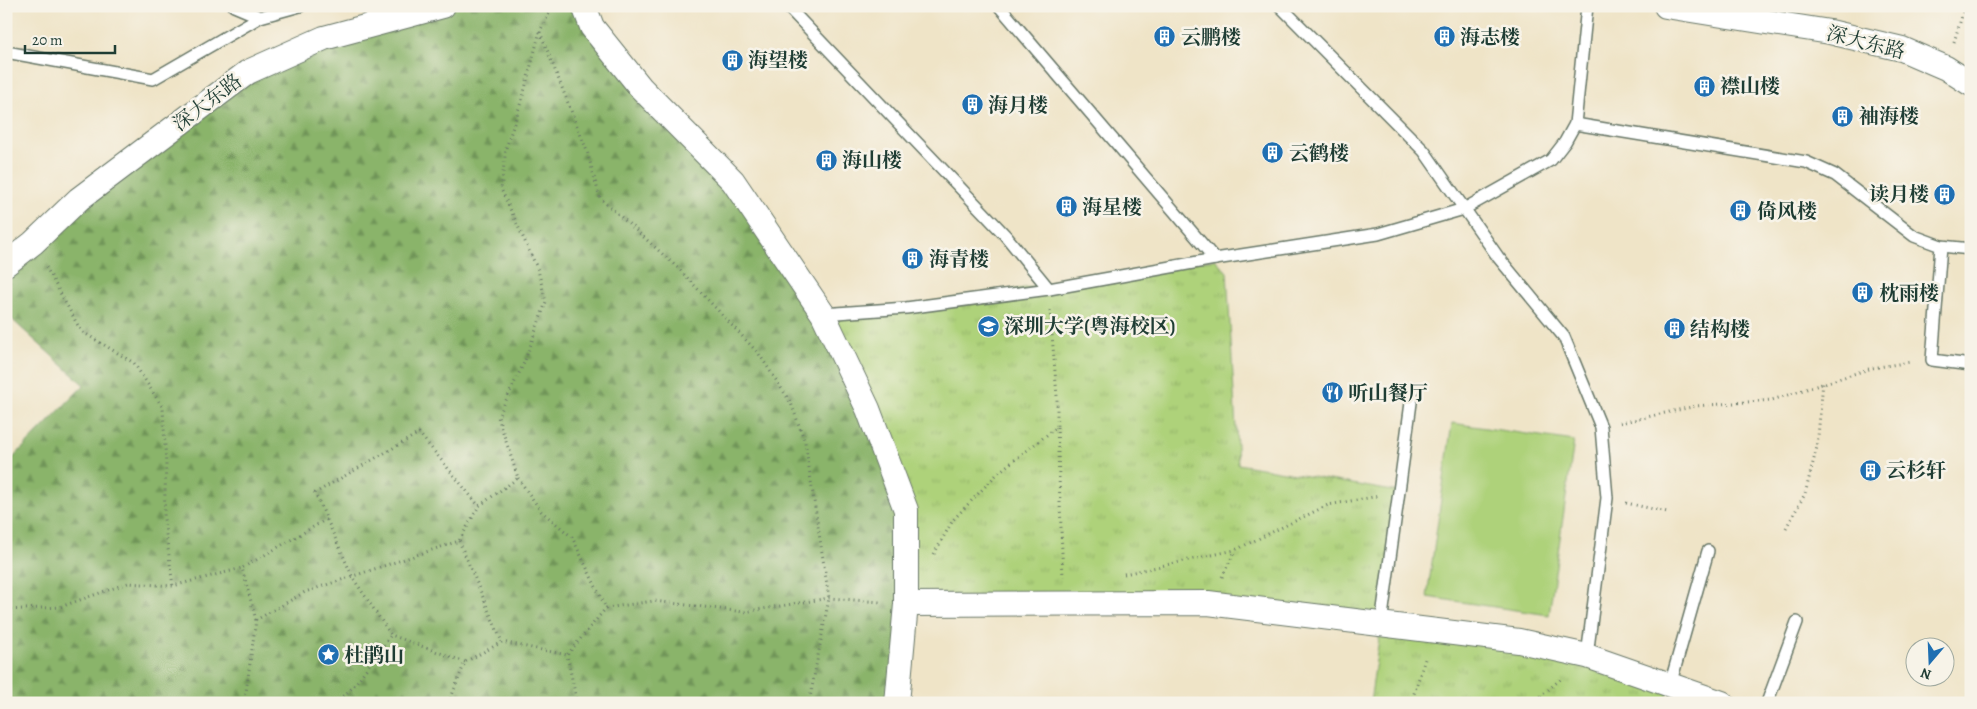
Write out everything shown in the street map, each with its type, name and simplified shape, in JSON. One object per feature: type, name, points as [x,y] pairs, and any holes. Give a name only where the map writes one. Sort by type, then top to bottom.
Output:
[{"type":"street","name":"深大东路","points":[[6,264],[33,244],[79,199],[248,72],[324,38],[443,6]]},
{"type":"street","points":[[584,6],[592,27],[641,88],[733,181],[823,314],[868,409],[906,510],[906,604],[897,703]]},
{"type":"street","name":"深大东路","points":[[1666,6],[1830,32],[1902,49],[1946,68],[1971,84]]},
{"type":"street","points":[[906,604],[1208,604],[1381,624],[1519,641],[1588,656],[1722,703]]},
{"type":"lane","points":[[234,6],[260,17]]},
{"type":"lane","points":[[6,52],[153,79],[260,17],[300,6]]},
{"type":"lane","points":[[787,6],[1004,236],[1049,290]]},
{"type":"lane","points":[[999,6],[1215,259]]},
{"type":"lane","points":[[1280,6],[1424,151],[1498,257],[1564,337],[1601,427],[1607,498],[1588,656]]},
{"type":"lane","points":[[823,314],[906,308],[1049,290],[1215,259],[1378,234],[1464,210],[1551,160],[1565,142],[1575,124],[1587,6]]},
{"type":"lane","points":[[1575,124],[1806,162],[1835,175],[1914,236],[1941,246],[1971,249]]},
{"type":"lane","points":[[1941,246],[1932,360],[1971,365]]},
{"type":"lane","points":[[1381,624],[1413,388]]},
{"type":"lane","points":[[1670,685],[1708,551]]},
{"type":"lane","points":[[1767,703],[1796,622]]},
{"type":"path","points":[[553,6],[540,31],[523,96],[506,148],[501,190],[538,270],[546,302],[524,362],[498,417],[518,478],[541,511],[572,537],[606,608]]},
{"type":"path","points":[[1946,68],[1965,6]]},
{"type":"path","points":[[540,31],[587,151],[600,198],[677,267],[759,354],[791,403],[805,442],[829,598],[809,703]]},
{"type":"path","points":[[33,244],[81,331],[134,363],[163,408],[166,465],[164,519],[172,586]]},
{"type":"path","points":[[1049,290],[1057,396],[1064,605]]},
{"type":"path","points":[[1601,427],[1696,406],[1772,400],[1823,382],[1872,368],[1932,360]]},
{"type":"path","points":[[1786,528],[1805,494],[1817,448],[1823,382]]},
{"type":"path","points":[[930,562],[953,520],[999,472],[1057,427]]},
{"type":"path","points":[[465,662],[391,635],[353,578],[316,493],[419,433],[479,506]]},
{"type":"path","points":[[256,620],[305,592],[353,578],[459,541],[479,506],[518,478]]},
{"type":"path","points":[[1116,576],[1235,550],[1328,505],[1398,492]]},
{"type":"path","points":[[1607,498],[1667,512]]},
{"type":"path","points":[[6,610],[60,607],[128,583],[172,586],[242,568],[327,519]]},
{"type":"path","points":[[459,541],[502,642]]},
{"type":"path","points":[[242,568],[256,620],[246,700],[249,703]]},
{"type":"path","points":[[567,655],[606,608],[654,601],[744,612],[829,598],[906,604]]},
{"type":"path","points":[[1411,703],[1434,631]]},
{"type":"path","points":[[336,703],[353,687],[391,635]]},
{"type":"path","points":[[449,703],[465,662],[502,642],[567,655]]},
{"type":"path","points":[[567,655],[576,703]]},
{"type":"green space","points":[[443,6],[584,6],[733,181],[823,314],[906,510],[897,703],[6,703],[6,465],[84,385],[6,314],[6,264],[248,72]]},
{"type":"green space","points":[[1215,259],[1227,272],[1238,464],[1398,492],[1381,624],[1434,631],[1670,685],[1666,703],[1370,703],[1381,625],[1208,603],[906,604],[906,510],[823,314],[860,313]]},
{"type":"green space","points":[[1452,423],[1574,441],[1549,615],[1427,597]]},
{"type":"place","name":"云鹏楼","points":[[1165,37]]},
{"type":"place","name":"海志楼","points":[[1444,37]]},
{"type":"place","name":"海望楼","points":[[732,60]]},
{"type":"place","name":"襟山楼","points":[[1704,86]]},
{"type":"place","name":"海月楼","points":[[972,105]]},
{"type":"place","name":"袖海楼","points":[[1843,116]]},
{"type":"place","name":"云鹤楼","points":[[1273,153]]},
{"type":"place","name":"海山楼","points":[[826,160]]},
{"type":"place","name":"读月楼","points":[[1945,194]]},
{"type":"place","name":"海星楼","points":[[1066,207]]},
{"type":"place","name":"倚风楼","points":[[1741,211]]},
{"type":"place","name":"海青楼","points":[[913,259]]},
{"type":"place","name":"枕雨楼","points":[[1863,293]]},
{"type":"place","name":"深圳大学(粤海校区)","points":[[988,326]]},
{"type":"place","name":"结构楼","points":[[1674,329]]},
{"type":"place","name":"听山餐厅","points":[[1332,393]]},
{"type":"place","name":"云杉轩","points":[[1870,470]]},
{"type":"place","name":"杜鹃山","points":[[328,655]]}]
